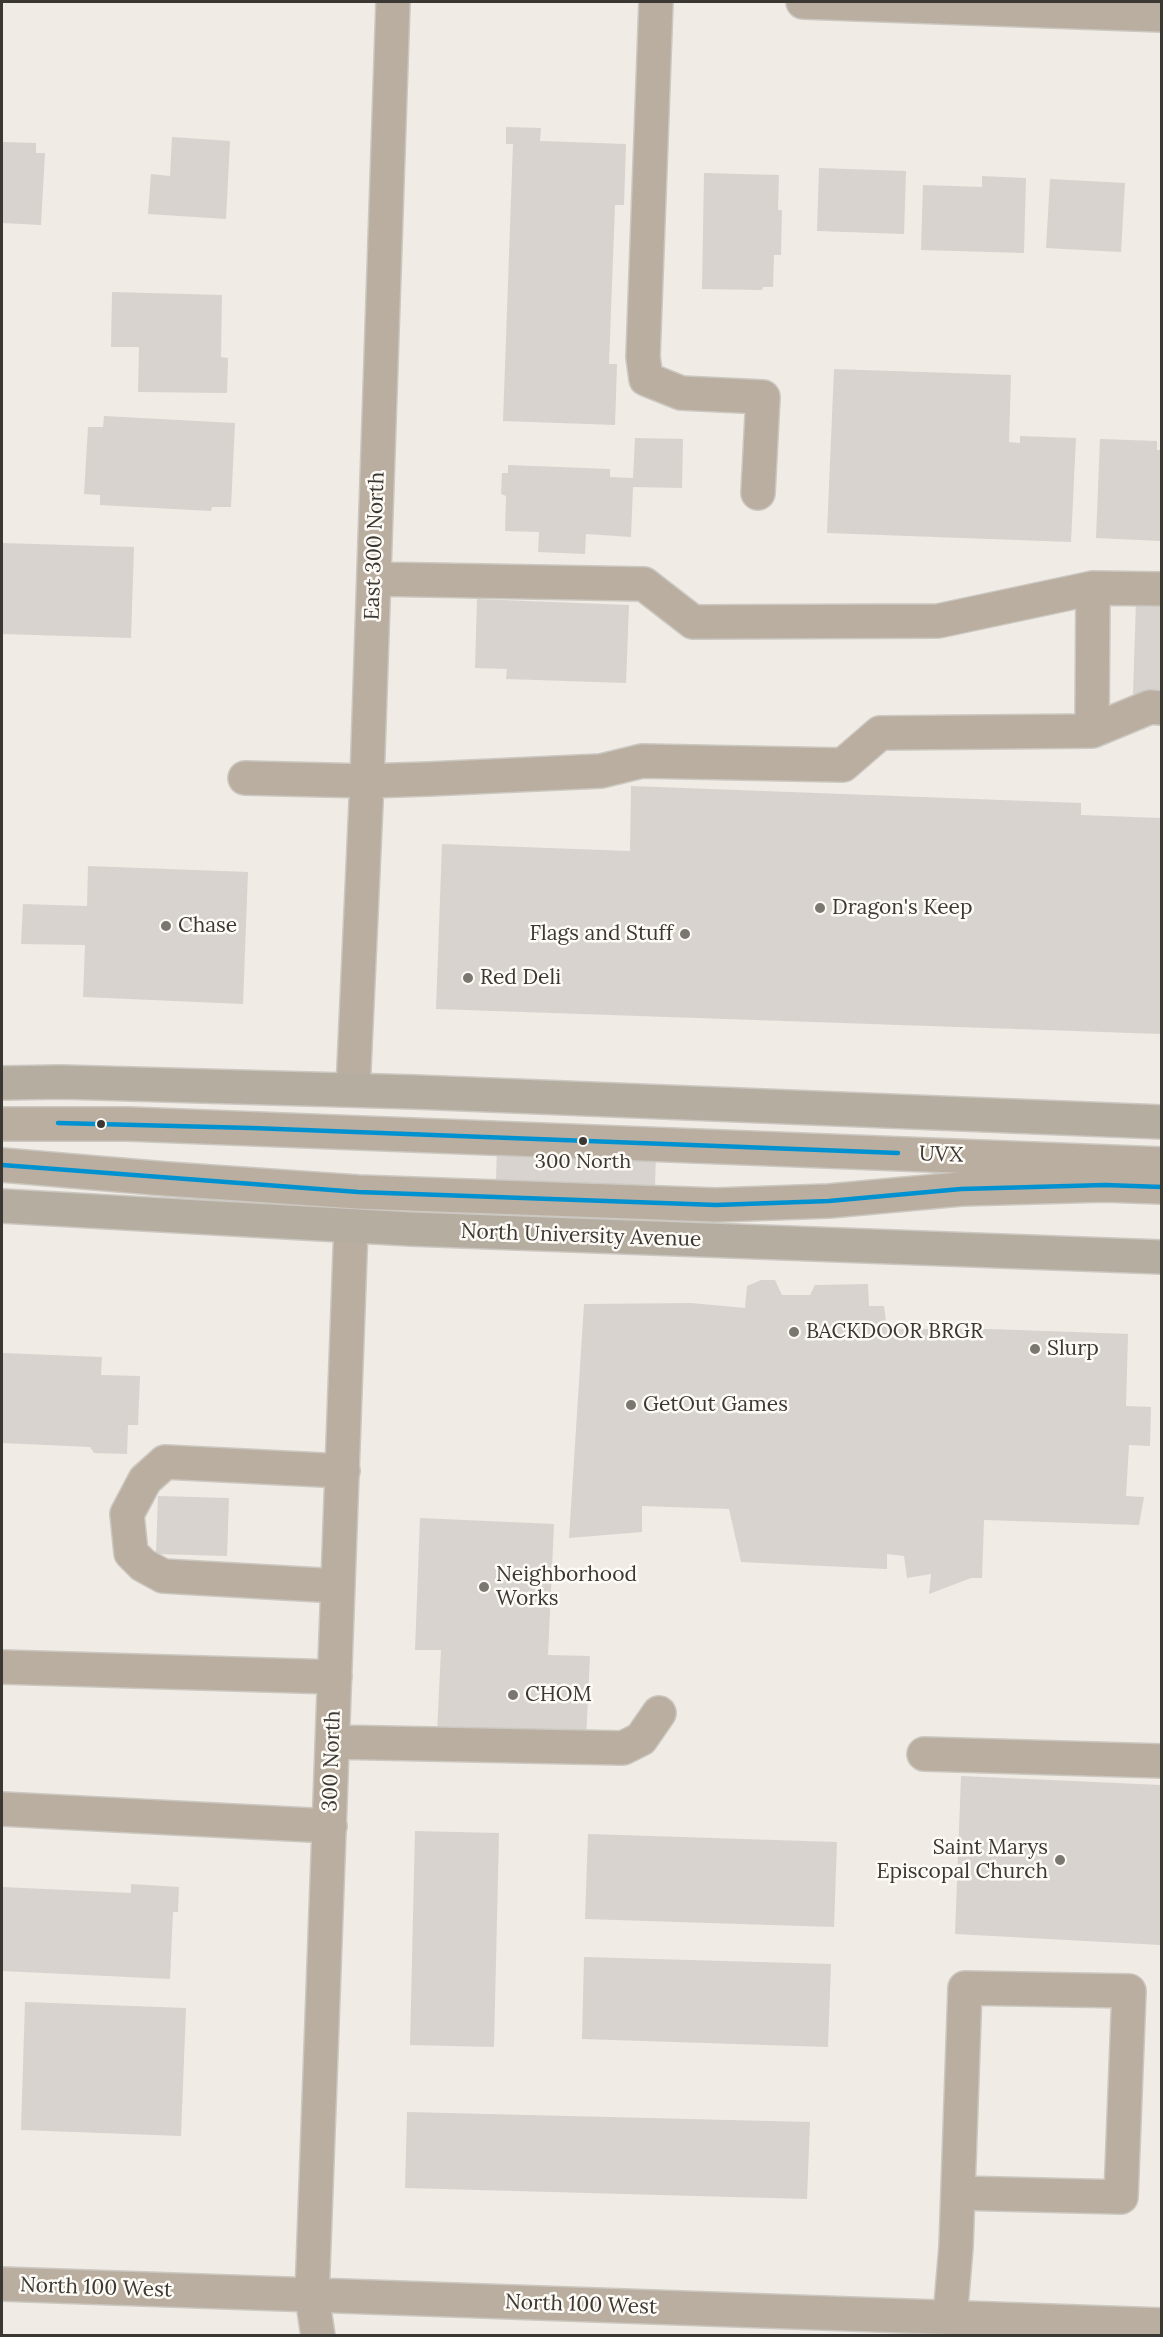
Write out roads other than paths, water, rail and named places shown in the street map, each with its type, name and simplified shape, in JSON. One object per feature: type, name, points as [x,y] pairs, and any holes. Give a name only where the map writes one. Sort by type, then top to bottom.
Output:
[{"type":"highway","points":[[2,1083],[62,1082],[353,1090],[1161,1122]]},
{"type":"highway","name":"North University Avenue","points":[[2,1206],[351,1226],[1161,1257]]},
{"type":"street","name":"East 300 North","points":[[353,1090],[367,781],[393,2]]},
{"type":"street","points":[[656,2],[643,357],[646,379],[681,393],[763,397],[758,493]]},
{"type":"street","points":[[803,2],[1161,15]]},
{"type":"street","points":[[374,579],[644,584],[693,622],[938,621],[1093,588],[1161,589]]},
{"type":"street","points":[[1092,731],[1093,588]]},
{"type":"street","points":[[245,778],[367,781],[602,771],[642,761],[843,765],[880,733],[1092,731],[1150,707],[1161,708]]},
{"type":"street","name":"UVX","points":[[2,1124],[162,1125],[1161,1164]]},
{"type":"street","name":"UVX","points":[[2,1166],[358,1192],[716,1205],[829,1201],[961,1189],[1105,1185],[1161,1187]]},
{"type":"street","name":"300 North","points":[[318,2336],[312,2296],[351,1226]]},
{"type":"street","points":[[338,1586],[163,1576],[143,1565],[131,1553],[127,1514],[145,1480],[165,1462],[343,1471]]},
{"type":"street","points":[[2,1667],[335,1677]]},
{"type":"street","points":[[333,1742],[623,1748],[641,1739],[659,1713]]},
{"type":"street","points":[[924,1754],[1161,1761]]},
{"type":"street","points":[[2,1809],[330,1826]]},
{"type":"street","points":[[950,2318],[958,2193],[965,1988],[1129,1991],[1121,2197],[958,2193]]},
{"type":"street","name":"North 100 West","points":[[2,2284],[1161,2325]]},
{"type":"place","name":"Dragon's Keep","points":[[820,908]]},
{"type":"place","name":"Chase","points":[[166,926]]},
{"type":"place","name":"Flags and Stuff","points":[[685,934]]},
{"type":"place","name":"Red Deli","points":[[468,978]]},
{"type":"place","name":"300 North","points":[[583,1141]]},
{"type":"place","name":"BACKDOOR BRGR","points":[[794,1332]]},
{"type":"place","name":"Slurp","points":[[1035,1349]]},
{"type":"place","name":"GetOut Games","points":[[631,1405]]},
{"type":"place","name":"Neighborhood Works","points":[[484,1587]]},
{"type":"place","name":"CHOM","points":[[513,1695]]},
{"type":"place","name":"Saint Marys Episcopal Church","points":[[1060,1860]]}]
